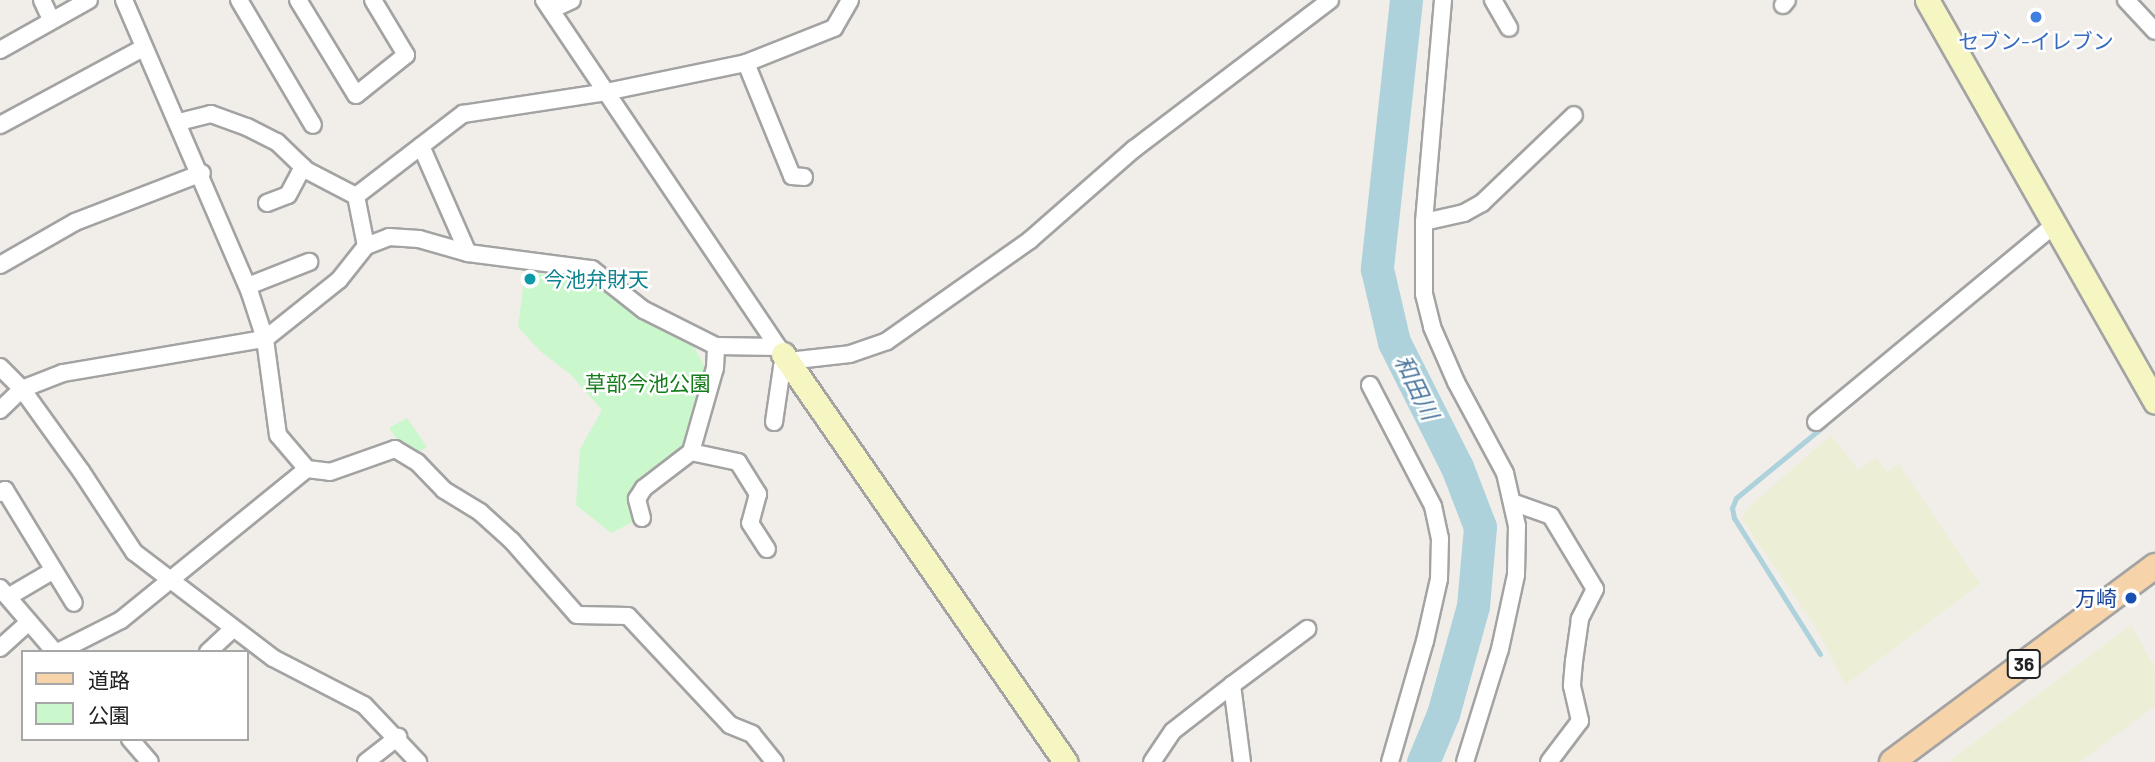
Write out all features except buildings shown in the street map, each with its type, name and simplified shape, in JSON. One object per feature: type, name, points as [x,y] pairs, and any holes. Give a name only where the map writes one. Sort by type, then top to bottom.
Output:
[{"type":"main road","name":"36","points":[[1892,762],[2155,566]]},
{"type":"street","points":[[42,0],[51,19]]},
{"type":"street","points":[[0,50],[26,39],[51,19],[89,0]]},
{"type":"street","points":[[124,0],[143,48],[202,173],[248,286],[265,339],[278,435],[307,469],[330,472],[395,449],[417,462],[444,490],[480,512],[512,541],[577,615],[628,616],[730,725],[752,734],[775,762]]},
{"type":"street","points":[[239,0],[313,125]]},
{"type":"street","points":[[298,0],[356,95],[406,55],[373,0]]},
{"type":"street","points":[[572,0],[547,5],[783,354],[1065,762]]},
{"type":"street","points":[[356,196],[463,114],[606,92],[746,63],[834,28],[850,0]]},
{"type":"street","points":[[0,411],[22,389],[63,373],[265,339],[339,280],[366,246],[389,237],[419,239],[468,253],[592,268],[645,310],[716,346],[783,354],[850,354],[887,341],[1030,240],[1134,149],[1330,0]]},
{"type":"street","points":[[1443,0],[1424,222],[1424,294],[1432,327],[1505,473],[1517,526],[1516,575],[1500,649],[1465,762]]},
{"type":"street","points":[[1493,0],[1509,28]]},
{"type":"street","points":[[1927,0],[2155,402]]},
{"type":"street","points":[[2126,0],[2155,31]]},
{"type":"street","points":[[0,125],[143,48]]},
{"type":"street","points":[[746,63],[792,176],[804,177]]},
{"type":"street","points":[[179,122],[211,114],[277,142],[303,167],[356,196]]},
{"type":"street","points":[[1424,222],[1464,213],[1482,203],[1574,115]]},
{"type":"street","points":[[421,146],[468,253]]},
{"type":"street","points":[[267,203],[288,195],[303,167]]},
{"type":"street","points":[[0,265],[75,222],[202,173]]},
{"type":"street","points":[[356,196],[366,246]]},
{"type":"street","points":[[1816,422],[2054,225]]},
{"type":"street","points":[[248,286],[309,262]]},
{"type":"street","points":[[642,518],[637,499],[644,488],[691,452],[715,368],[716,346]]},
{"type":"street","points":[[774,422],[783,354]]},
{"type":"street","points":[[0,367],[22,389],[134,552],[170,583],[273,658],[364,705],[398,737],[418,762]]},
{"type":"street","points":[[1370,385],[1433,506],[1440,538],[1439,579],[1425,641],[1390,762]]},
{"type":"street","points":[[691,452],[738,462],[758,494],[750,523],[767,549]]},
{"type":"street","points":[[61,650],[121,620],[170,583],[189,562],[307,469]]},
{"type":"street","points":[[0,493],[5,490],[74,603]]},
{"type":"street","points":[[1511,502],[1551,516],[1595,589],[1580,619],[1574,661],[1572,686],[1580,721],[1549,762]]},
{"type":"street","points":[[54,570],[4,593],[55,650]]},
{"type":"street","points":[[0,648],[29,622]]},
{"type":"street","points":[[210,650],[233,629]]},
{"type":"street","points":[[1152,762],[1173,731],[1307,629]]},
{"type":"street","points":[[1232,685],[1242,762]]},
{"type":"street","points":[[366,762],[398,737]]},
{"type":"street","points":[[131,741],[142,759]]},
{"type":"green space","name":"草部今池公園","points":[[525,272],[588,279],[630,311],[694,347],[707,370],[685,447],[650,473],[635,494],[637,520],[611,533],[576,505],[580,449],[602,410],[570,374],[540,351],[518,327]]},
{"type":"green space","points":[[407,418],[427,447],[418,452],[402,446],[389,428]]},
{"type":"green space","points":[[1831,435],[1858,470],[1876,458],[1887,472],[1899,464],[1980,584],[1845,685],[1818,631],[1742,519],[1748,508]]},
{"type":"green space","points":[[2131,625],[2155,668],[2155,706],[2080,762],[1948,762]]},
{"type":"waterway","name":"和田川","points":[[1406,0],[1377,269],[1394,342],[1457,467],[1480,527],[1473,606],[1443,714],[1423,762]]},
{"type":"waterway","points":[[1843,409],[1857,398]]},
{"type":"waterway","points":[[1820,654],[1734,518],[1732,508],[1736,498],[1825,425]]},
{"type":"place","name":"セブン-イレブン","points":[[2036,17]]},
{"type":"place","name":"今池弁財天","points":[[530,279]]},
{"type":"place","name":"万崎","points":[[2131,598]]}]
